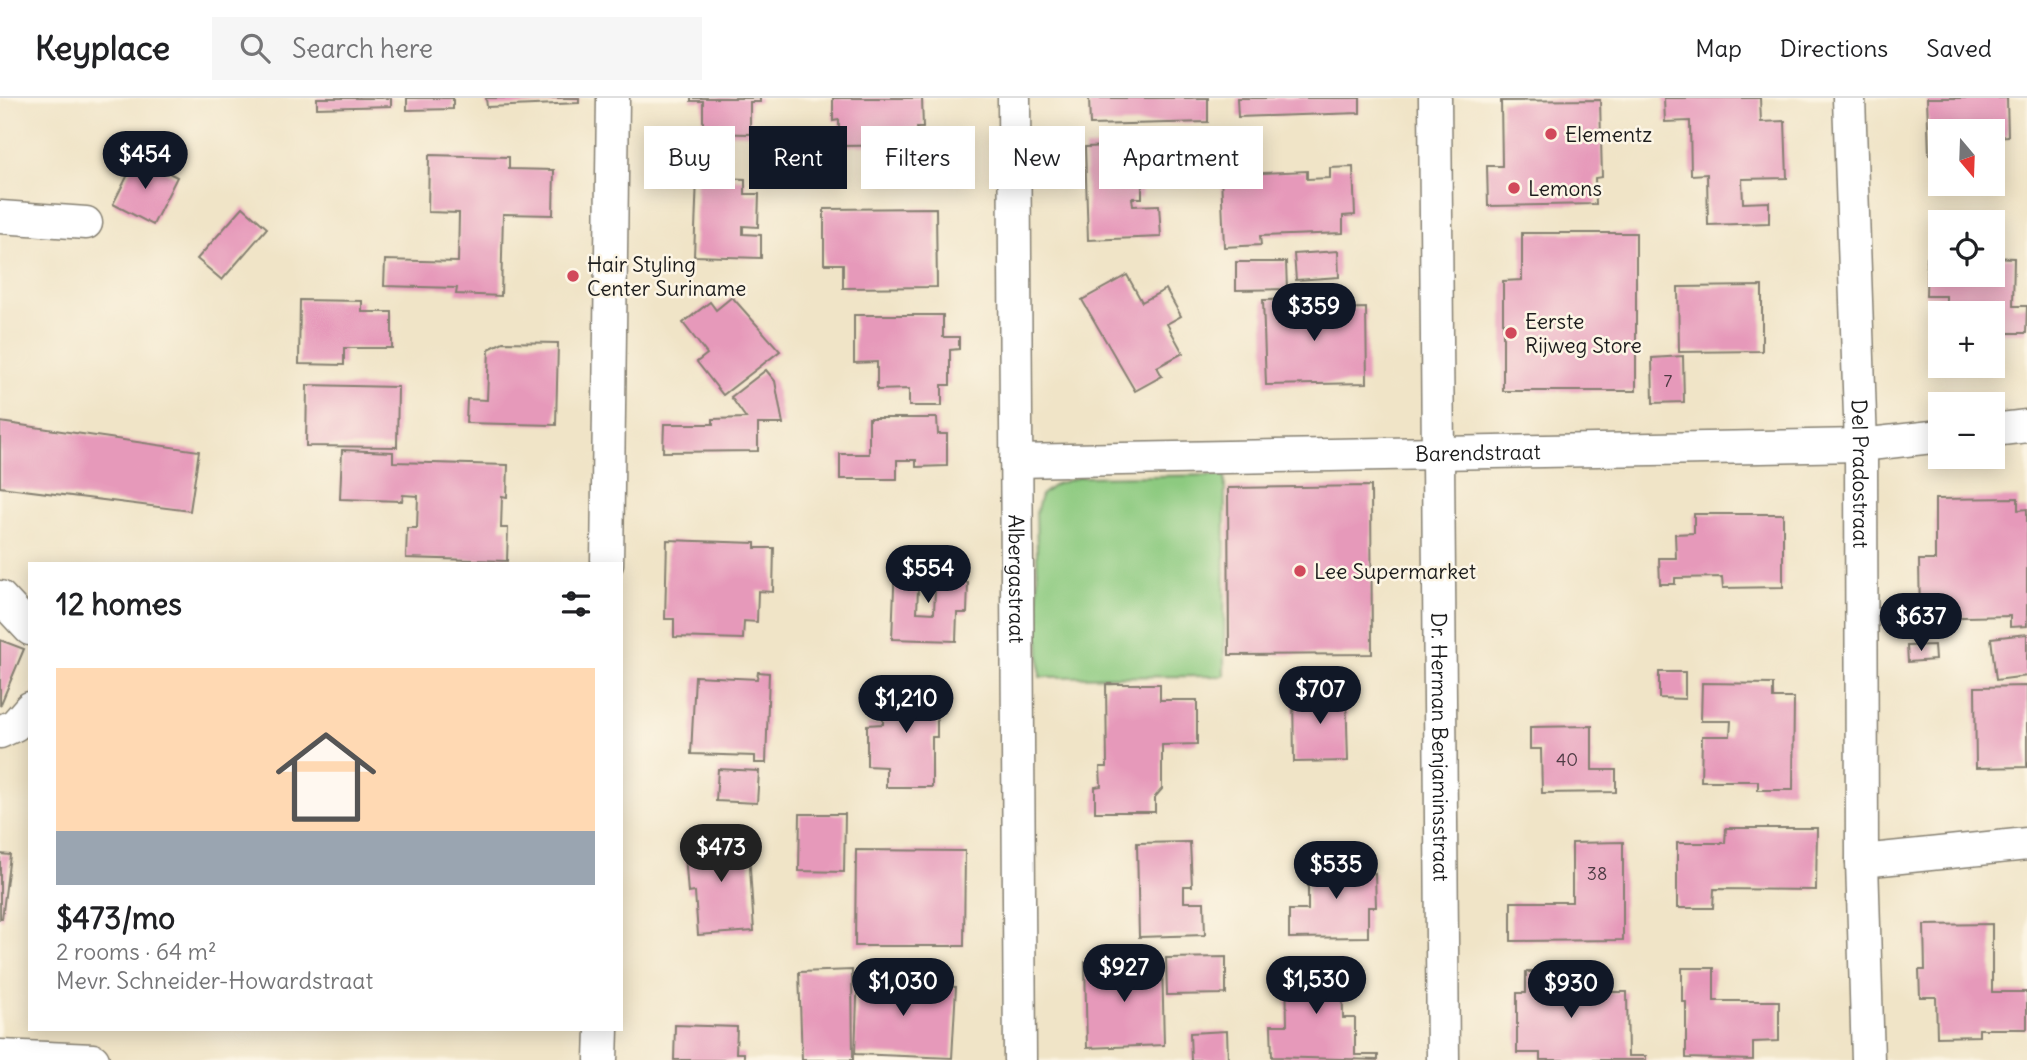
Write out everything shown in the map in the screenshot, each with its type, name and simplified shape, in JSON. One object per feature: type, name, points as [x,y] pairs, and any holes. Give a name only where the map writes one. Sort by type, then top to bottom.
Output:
[{"type":"street","points":[[607,562],[613,98]]},
{"type":"street","name":"Albergastraat","points":[[1014,98],[1020,1060]]},
{"type":"street","name":"Dr. Herman Benjaminsstraat","points":[[1435,98],[1443,1060]]},
{"type":"street","name":"Del Pradostraat","points":[[1849,98],[1861,445],[1862,861],[1868,1060]]},
{"type":"street","points":[[0,218],[86,223]]},
{"type":"street","points":[[2005,429],[2027,426]]},
{"type":"street","name":"Barendstraat","points":[[1016,461],[1861,445],[1928,437]]},
{"type":"street","points":[[0,597],[28,627]]},
{"type":"street","points":[[0,732],[15,725],[28,710]]},
{"type":"street","points":[[1862,861],[2027,844]]},
{"type":"street","points":[[601,1060],[602,1031]]},
{"type":"street","points":[[0,1056],[93,1060]]},
{"type":"green space","points":[[1225,475],[1224,676],[1040,677],[1036,513],[1041,495],[1056,484],[1080,477]]},
{"type":"building","points":[[317,98],[391,98],[391,106],[317,108]]},
{"type":"building","points":[[407,98],[453,98],[453,109],[407,110]]},
{"type":"building","points":[[486,98],[579,98],[579,103],[487,107]]},
{"type":"building","points":[[691,98],[760,98],[760,102],[750,102],[749,134],[735,134],[735,126],[703,126],[703,101],[691,101]]},
{"type":"building","points":[[833,98],[922,98],[923,126],[861,126],[861,146],[847,146],[847,126],[839,126],[839,120],[833,121]]},
{"type":"building","points":[[1089,98],[1208,98],[1208,122],[1090,125]]},
{"type":"building","points":[[1237,98],[1360,98],[1360,113],[1238,117]]},
{"type":"building","points":[[1664,98],[1760,98],[1761,122],[1785,121],[1787,178],[1742,179],[1743,203],[1769,202],[1769,223],[1708,225],[1707,174],[1691,175],[1690,121],[1665,122]]},
{"type":"building","points":[[1927,98],[2007,98],[2008,136],[2006,119],[1928,119],[1928,126]]},
{"type":"building","name":"Elementz","points":[[1600,100],[1602,177],[1595,178],[1596,204],[1488,206],[1487,166],[1502,166],[1501,101]]},
{"type":"building","points":[[1099,146],[1099,189],[1142,189],[1142,198],[1132,198],[1133,206],[1159,205],[1161,237],[1088,240],[1085,147]]},
{"type":"building","points":[[429,155],[509,157],[509,169],[554,170],[553,215],[503,214],[501,296],[456,294],[457,288],[384,286],[385,260],[458,262],[459,213],[428,212]]},
{"type":"building","points":[[137,157],[177,177],[153,225],[113,204]]},
{"type":"building","points":[[1353,167],[1355,215],[1343,216],[1343,233],[1260,236],[1261,245],[1224,247],[1222,189],[1263,189],[1263,173],[1307,171],[1307,179],[1330,178],[1330,168]]},
{"type":"building","points":[[735,179],[745,179],[745,194],[759,194],[758,227],[743,226],[743,234],[761,235],[761,258],[694,256],[697,189],[735,189]]},
{"type":"building","points":[[243,207],[267,228],[222,280],[197,259]]},
{"type":"building","points":[[936,208],[937,287],[843,288],[843,264],[824,264],[824,209]]},
{"type":"building","points":[[1522,233],[1636,233],[1636,391],[1503,391],[1503,281],[1522,280]]},
{"type":"building","points":[[1338,251],[1339,277],[1296,280],[1294,254]]},
{"type":"building","points":[[1927,257],[1928,287],[2005,287],[2005,258],[2014,258],[2013,306],[2027,306],[2026,333],[2005,333],[2005,301],[1946,301],[1946,296],[1926,296]]},
{"type":"building","points":[[1236,262],[1286,262],[1287,289],[1236,290]]},
{"type":"building","points":[[1127,275],[1142,302],[1166,289],[1181,316],[1167,324],[1183,353],[1157,367],[1162,376],[1135,391],[1082,300]]},
{"type":"building","points":[[1762,286],[1762,351],[1679,352],[1678,287]]},
{"type":"building","points":[[732,297],[780,351],[723,395],[697,362],[707,354],[683,323],[710,302],[716,310]]},
{"type":"building","points":[[1328,299],[1328,309],[1366,308],[1367,383],[1266,385],[1263,300]]},
{"type":"building","points":[[300,300],[362,301],[362,312],[392,312],[392,348],[344,348],[344,365],[299,364]]},
{"type":"building","points":[[854,315],[943,315],[943,337],[959,337],[959,349],[950,350],[950,385],[942,385],[942,406],[909,406],[909,389],[877,390],[877,362],[854,363]]},
{"type":"building","points":[[503,342],[558,343],[556,425],[466,423],[467,399],[487,400],[489,349]]},
{"type":"building","points":[[1683,356],[1684,402],[1653,403],[1652,358]]},
{"type":"building","points":[[766,370],[775,381],[783,424],[758,424],[758,451],[663,452],[664,424],[713,424],[713,419],[746,418],[731,397]]},
{"type":"building","points":[[307,385],[398,387],[397,447],[306,446]]},
{"type":"building","points":[[869,418],[937,418],[938,434],[947,434],[947,466],[916,467],[916,460],[897,460],[897,479],[840,479],[840,454],[869,454]]},
{"type":"building","points":[[0,422],[199,451],[190,511],[0,487]]},
{"type":"building","points":[[342,450],[393,452],[393,462],[508,465],[507,497],[502,496],[501,528],[508,528],[507,561],[406,558],[407,528],[417,528],[418,496],[403,495],[402,501],[340,499]]},
{"type":"building","name":"Lee Supermarket","points":[[1371,486],[1372,654],[1229,655],[1228,488]]},
{"type":"building","points":[[2018,498],[2018,510],[2027,509],[2027,626],[2010,627],[2010,616],[1920,618],[1919,560],[1935,560],[1935,499]]},
{"type":"building","points":[[1694,514],[1783,514],[1783,587],[1723,588],[1722,577],[1675,578],[1675,584],[1660,584],[1659,558],[1676,558],[1675,534],[1694,533]]},
{"type":"building","points":[[667,540],[755,543],[755,548],[774,548],[773,592],[758,591],[757,622],[744,621],[743,639],[674,637],[674,619],[665,619]]},
{"type":"building","points":[[895,563],[919,564],[917,612],[934,613],[936,566],[959,566],[958,580],[968,583],[967,613],[957,613],[956,641],[892,639]]},
{"type":"building","points":[[2027,634],[2027,676],[1996,680],[1991,638]]},
{"type":"building","points":[[0,640],[24,649],[0,706]]},
{"type":"building","points":[[1934,645],[1935,660],[1908,662],[1907,646]]},
{"type":"building","points":[[758,672],[769,673],[766,763],[755,763],[755,756],[691,754],[695,676],[757,679]]},
{"type":"building","points":[[1659,672],[1685,672],[1685,699],[1659,698]]},
{"type":"building","points":[[1702,683],[1773,684],[1773,698],[1794,698],[1793,790],[1758,790],[1758,781],[1701,781],[1702,736],[1730,736],[1731,721],[1701,721]]},
{"type":"building","points":[[931,684],[931,698],[945,698],[945,712],[937,712],[937,737],[932,737],[932,787],[886,787],[886,767],[867,766],[867,725],[883,724],[883,685]]},
{"type":"building","points":[[1106,684],[1160,684],[1160,700],[1197,700],[1197,744],[1162,745],[1162,789],[1155,797],[1155,812],[1095,812],[1095,787],[1101,786],[1100,767],[1107,767]]},
{"type":"building","points":[[2027,686],[2027,767],[1976,768],[1975,687]]},
{"type":"building","points":[[1346,690],[1348,761],[1294,762],[1293,691]]},
{"type":"building","points":[[1592,726],[1592,770],[1616,770],[1616,792],[1542,793],[1541,749],[1530,749],[1530,727]]},
{"type":"building","points":[[718,769],[759,771],[757,803],[716,801]]},
{"type":"building","points":[[800,814],[845,814],[844,872],[799,871]]},
{"type":"building","points":[[1726,828],[1817,828],[1816,890],[1714,889],[1713,908],[1677,908],[1677,843],[1725,843]]},
{"type":"building","points":[[748,836],[754,931],[698,935],[695,892],[688,893],[684,841]]},
{"type":"building","points":[[1190,842],[1192,886],[1184,886],[1184,902],[1204,902],[1205,935],[1139,937],[1137,843]]},
{"type":"building","points":[[1623,842],[1623,940],[1511,941],[1511,902],[1572,902],[1572,843]]},
{"type":"building","points":[[856,850],[965,851],[964,946],[855,946]]},
{"type":"building","points":[[0,854],[10,855],[2,919],[0,919]]},
{"type":"building","points":[[1368,861],[1368,874],[1375,873],[1376,907],[1368,907],[1368,937],[1289,938],[1289,910],[1308,910],[1308,862]]},
{"type":"building","points":[[1992,924],[1992,992],[2027,992],[2027,1029],[1979,1029],[1979,1036],[1937,1037],[1936,997],[1920,997],[1919,970],[1925,970],[1924,925]]},
{"type":"building","points":[[1226,957],[1226,994],[1167,995],[1166,958]]},
{"type":"building","points":[[1162,960],[1164,1045],[1087,1048],[1085,962]]},
{"type":"building","points":[[1342,962],[1343,1018],[1355,1018],[1355,1055],[1378,1055],[1378,1060],[1272,1057],[1271,1025],[1287,1025],[1286,963]]},
{"type":"building","points":[[1682,968],[1714,968],[1714,1001],[1779,1001],[1779,1041],[1753,1042],[1753,1060],[1686,1058],[1686,1002],[1682,1002]]},
{"type":"building","points":[[852,970],[853,1060],[802,1060],[799,972]]},
{"type":"building","points":[[858,971],[897,972],[897,984],[956,987],[952,1058],[855,1054]]},
{"type":"building","points":[[1526,972],[1583,972],[1583,992],[1627,992],[1628,1056],[1646,1056],[1646,1060],[1540,1060],[1540,1053],[1517,1053],[1517,993],[1526,993]]},
{"type":"building","points":[[675,1025],[737,1027],[736,1053],[744,1053],[744,1060],[674,1060]]},
{"type":"building","points":[[1227,1031],[1228,1060],[1191,1060],[1190,1033]]},
{"type":"place","name":"Elementz","points":[[1551,134]]},
{"type":"place","name":"Lemons","points":[[1514,188]]},
{"type":"place","name":"Hair Styling Center Suriname","points":[[573,276]]},
{"type":"place","name":"Eerste Rijweg Store","points":[[1511,333]]},
{"type":"place","name":"Lee Supermarket","points":[[1300,571]]}]
